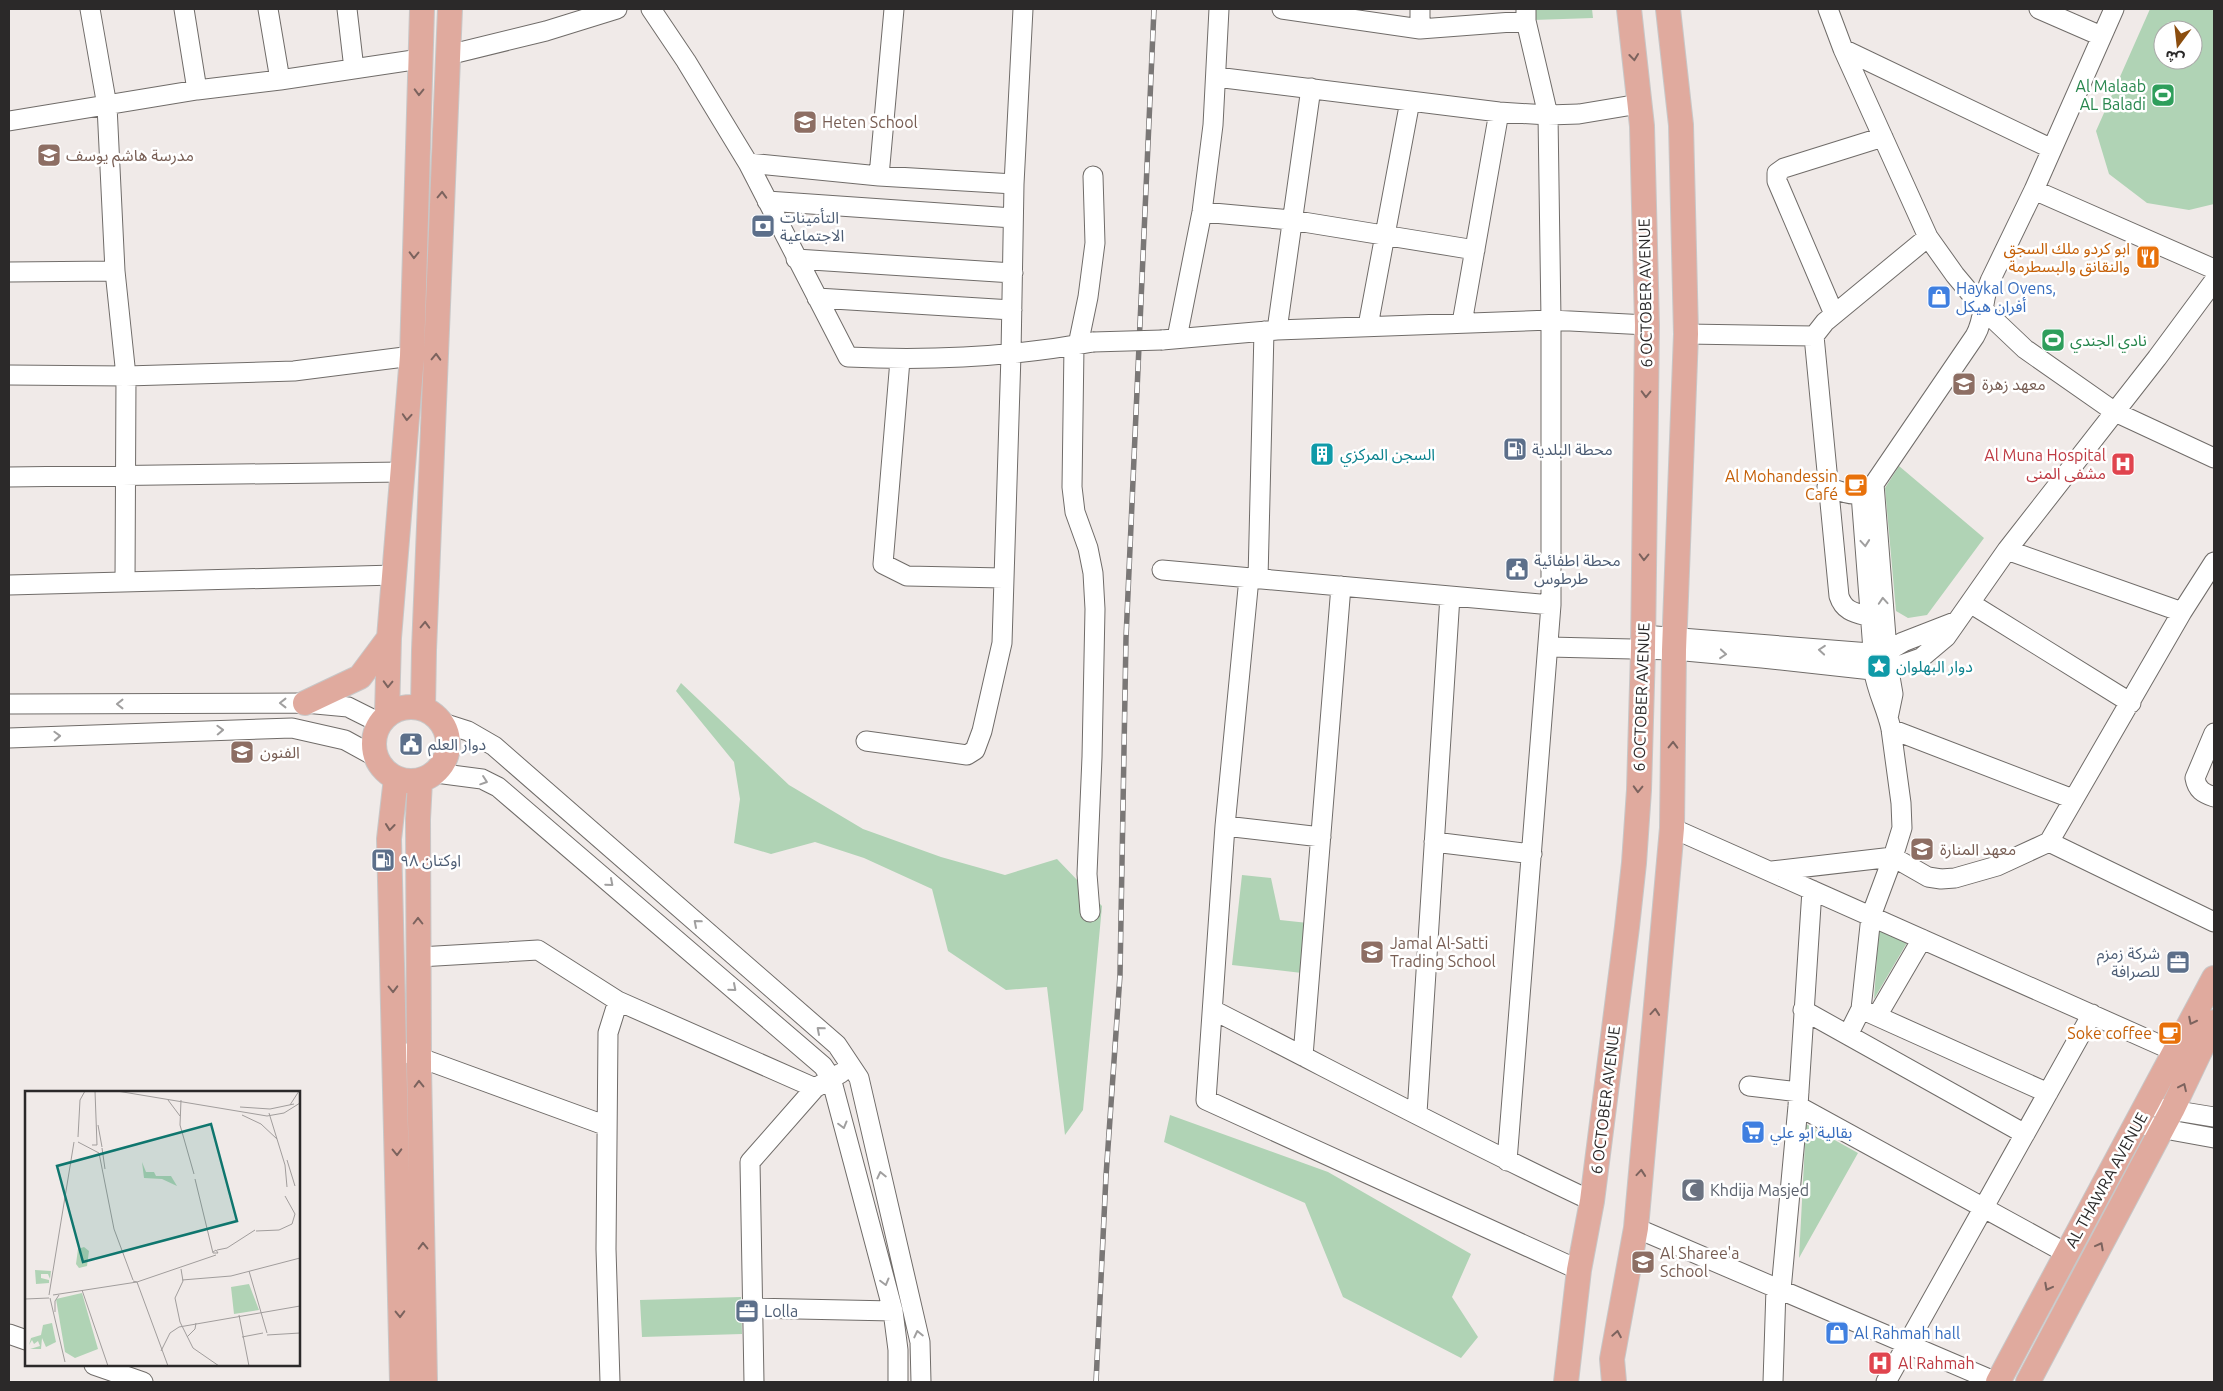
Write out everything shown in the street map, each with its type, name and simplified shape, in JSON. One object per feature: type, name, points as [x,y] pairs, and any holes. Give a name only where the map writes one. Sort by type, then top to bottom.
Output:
[{"type":"main road","points":[[384,719],[404,707],[423,708],[435,714],[443,723],[447,734],[447,755],[442,766],[428,777],[408,781],[396,778],[381,766],[376,757],[374,747],[375,734],[384,719],[412,356],[422,9]]},
{"type":"main road","points":[[423,708],[450,9]]},
{"type":"main road","name":"6 OCTOBER AVENUE","points":[[1566,1382],[1578,1270],[1592,1201],[1634,863],[1643,642],[1647,325],[1642,126],[1629,9]]},
{"type":"main road","name":"6 OCTOBER AVENUE","points":[[1614,1382],[1612,1359],[1636,1228],[1672,828],[1675,643],[1686,334],[1681,125],[1668,9]]},
{"type":"main road","points":[[305,703],[360,677],[390,638]]},
{"type":"main road","points":[[425,1382],[419,1058],[418,820],[428,777]]},
{"type":"main road","points":[[396,778],[389,839],[402,1382]]},
{"type":"main road","name":"AL THAWRA AVENUE","points":[[1997,1382],[2176,1052],[2214,978]]},
{"type":"main road","name":"AL THAWRA AVENUE","points":[[2028,1382],[2166,1120],[2214,1022]]},
{"type":"street","points":[[90,9],[107,106],[115,271],[126,376],[126,582]]},
{"type":"street","points":[[184,9],[197,90]]},
{"type":"street","points":[[268,9],[280,80]]},
{"type":"street","points":[[347,9],[354,69]]},
{"type":"street","points":[[448,55],[586,14],[617,9]]},
{"type":"street","points":[[651,9],[686,61],[748,163],[848,357],[900,360],[1011,354],[1082,344],[1368,326],[1551,320],[1647,325]]},
{"type":"street","points":[[879,176],[894,9]]},
{"type":"street","points":[[866,741],[967,755],[975,750],[982,732],[1002,643],[1014,184],[1023,9]]},
{"type":"street","points":[[1170,339],[1202,212],[1213,125],[1219,9]]},
{"type":"street","points":[[1282,9],[1321,12],[1420,29],[1526,15],[1548,115],[1551,320],[1551,605],[1507,1161]]},
{"type":"street","points":[[1420,9],[1420,29]]},
{"type":"street","points":[[1828,9],[1843,49],[1928,237],[1983,309],[2025,349],[2115,412],[2214,458]]},
{"type":"street","points":[[2039,9],[2101,36]]},
{"type":"street","points":[[1827,487],[1851,495],[1868,489],[1975,336],[1982,320],[1990,281],[2034,190],[2114,9]]},
{"type":"street","points":[[1843,49],[2052,149]]},
{"type":"street","points":[[9,121],[197,90],[280,80],[420,59]]},
{"type":"street","points":[[1216,77],[1499,112],[1548,115],[1579,114],[1639,104]]},
{"type":"street","points":[[1310,88],[1291,220],[1271,331],[1254,578],[1225,826],[1206,1100],[1578,1270]]},
{"type":"street","points":[[1368,326],[1410,101]]},
{"type":"street","points":[[1462,323],[1499,112]]},
{"type":"street","points":[[1834,314],[1777,181],[1777,173],[1784,168],[1883,136]]},
{"type":"street","points":[[748,163],[879,176],[1014,184]]},
{"type":"street","points":[[1090,912],[1087,874],[1095,609],[1093,573],[1088,548],[1075,512],[1072,487],[1082,344],[1095,243],[1094,176]]},
{"type":"street","points":[[2034,190],[2214,269]]},
{"type":"street","points":[[767,201],[1013,218]]},
{"type":"street","points":[[1202,212],[1291,220],[1475,250]]},
{"type":"street","points":[[1871,617],[1848,610],[1842,605],[1839,596],[1827,487],[1814,336],[1819,328],[1834,314],[1928,237]]},
{"type":"street","points":[[796,259],[1013,273]]},
{"type":"street","points":[[9,272],[115,271]]},
{"type":"street","points":[[1549,647],[1643,642],[1675,643],[1762,658],[1911,663],[1930,653],[1946,637],[2007,550],[2214,281]]},
{"type":"street","points":[[817,298],[1012,310]]},
{"type":"street","points":[[1686,334],[1814,336]]},
{"type":"street","points":[[9,375],[126,376],[294,371],[412,356]]},
{"type":"street","points":[[900,360],[883,564],[908,576],[1003,578]]},
{"type":"street","points":[[9,477],[403,472]]},
{"type":"street","points":[[1868,489],[1871,617],[1880,661]]},
{"type":"street","points":[[1868,489],[1880,661],[1879,695],[1890,723],[1901,803],[1902,828],[1871,916],[1869,1013]]},
{"type":"street","points":[[2007,550],[2182,612]]},
{"type":"street","points":[[1771,872],[1893,857],[1928,877],[1941,879],[1955,878],[1997,866],[2049,842],[2182,612],[2214,562]]},
{"type":"street","points":[[1162,570],[1551,605]]},
{"type":"street","points":[[9,585],[395,576]]},
{"type":"street","points":[[1303,1056],[1342,586]]},
{"type":"street","points":[[1417,1113],[1450,596]]},
{"type":"street","points":[[1970,603],[2131,703]]},
{"type":"street","points":[[9,704],[305,703],[348,707],[384,719]]},
{"type":"street","points":[[443,723],[468,731],[494,746],[837,1045],[859,1078],[920,1342],[921,1382]]},
{"type":"street","points":[[1890,723],[2073,799]]},
{"type":"street","points":[[9,738],[292,728],[345,740],[376,757]]},
{"type":"street","points":[[2214,733],[2195,778],[2196,786],[2203,793],[2214,797]]},
{"type":"street","points":[[428,777],[482,779],[498,787],[823,1066],[831,1078],[892,1311],[898,1350],[898,1382]]},
{"type":"street","points":[[1225,826],[1321,837]]},
{"type":"street","points":[[1672,828],[2176,1052]]},
{"type":"street","points":[[1434,842],[1532,854]]},
{"type":"street","points":[[2049,842],[2214,922]]},
{"type":"street","points":[[1773,1382],[1778,1289],[1799,1099],[1803,1010],[1812,890]]},
{"type":"street","points":[[1848,1035],[1869,1013],[1922,939]]},
{"type":"street","points":[[419,957],[538,950],[618,1001],[815,1088]]},
{"type":"street","points":[[610,1382],[606,1249],[608,1033],[618,1001]]},
{"type":"street","points":[[1213,1010],[1417,1113],[1507,1161],[1592,1201]]},
{"type":"street","points":[[1803,1010],[2025,1134]]},
{"type":"street","points":[[1869,1013],[2048,1093]]},
{"type":"street","points":[[1886,1382],[2092,1014]]},
{"type":"street","points":[[394,1049],[607,1126]]},
{"type":"street","points":[[754,1382],[750,1162],[815,1088],[852,1068]]},
{"type":"street","points":[[1749,1086],[1799,1099],[2066,1253]]},
{"type":"street","points":[[2142,1115],[2166,1120],[2214,1138]]},
{"type":"street","points":[[2166,1120],[2214,1117]]},
{"type":"street","points":[[1636,1228],[1997,1382]]},
{"type":"street","points":[[752,1308],[892,1311]]},
{"type":"street","points":[[9,1334],[25,1340]]},
{"type":"street","points":[[97,1366],[143,1382]]},
{"type":"green space","points":[[1533,9],[1592,9],[1593,18],[1533,20]]},
{"type":"green space","name":"Al Malaab AL Baladi","points":[[2150,9],[2214,9],[2214,204],[2189,210],[2147,203],[2109,174],[2096,131]]},
{"type":"green space","points":[[1899,466],[1984,538],[1927,615],[1908,618],[1896,611],[1885,488]]},
{"type":"green space","points":[[681,683],[789,785],[863,829],[941,857],[1005,875],[1057,859],[1102,906],[1083,1110],[1065,1135],[1047,987],[1006,990],[948,951],[932,889],[864,858],[815,842],[771,854],[734,843],[740,799],[734,762],[676,691]]},
{"type":"green space","points":[[1242,875],[1271,878],[1280,920],[1308,923],[1302,973],[1232,965]]},
{"type":"green space","points":[[1879,927],[1908,941],[1874,999]]},
{"type":"green space","points":[[1170,1115],[1328,1172],[1471,1254],[1452,1297],[1478,1337],[1461,1358],[1343,1297],[1305,1203],[1164,1142]]},
{"type":"green space","points":[[1806,1124],[1858,1153],[1799,1258]]},
{"type":"green space","points":[[741,1297],[742,1334],[642,1337],[640,1300]]},
{"type":"railway","points":[[1096,1382],[1106,1176],[1120,975],[1126,638],[1154,9]]},
{"type":"place","name":"Al Malaab AL Baladi","points":[[2163,95]]},
{"type":"place","name":"Heten School","points":[[805,122]]},
{"type":"place","name":"مدرسة هاشم يوسف","points":[[49,155]]},
{"type":"place","name":"التأمينات الاجتماعية","points":[[763,226]]},
{"type":"place","name":"ابو كردو ملك السجق والنقانق والبسطرمة","points":[[2148,257]]},
{"type":"place","name":"Haykal Ovens, أفران هيكل","points":[[1939,297]]},
{"type":"place","name":"نادي الجندي","points":[[2053,340]]},
{"type":"place","name":"معهد زهرة","points":[[1964,384]]},
{"type":"place","name":"محطة البلدية","points":[[1515,449]]},
{"type":"place","name":"السجن المركزي","points":[[1322,454]]},
{"type":"place","name":"Al Muna Hospital مشفى المنى","points":[[2123,464]]},
{"type":"place","name":"Al Mohandessin Café","points":[[1856,485]]},
{"type":"place","name":"محطة اطفائية طرطوس","points":[[1517,569]]},
{"type":"place","name":"دوار البهلوان","points":[[1879,666]]},
{"type":"place","name":"دوار العلم","points":[[411,744]]},
{"type":"place","name":"الفنون","points":[[242,752]]},
{"type":"place","name":"معهد المنارة","points":[[1922,849]]},
{"type":"place","name":"اوكتان ٩٨","points":[[383,860]]},
{"type":"place","name":"Jamal Al-Satti Trading School","points":[[1372,952]]},
{"type":"place","name":"شركة زمزم للصرافة","points":[[2178,962]]},
{"type":"place","name":"Soke coffee","points":[[2170,1033]]},
{"type":"place","name":"بقالية ابو علي","points":[[1753,1132]]},
{"type":"place","name":"Khdija Masjed","points":[[1693,1190]]},
{"type":"place","name":"Al Sharee'a School","points":[[1643,1262]]},
{"type":"place","name":"Lolla","points":[[747,1311]]},
{"type":"place","name":"Al Rahmah hall","points":[[1837,1333]]},
{"type":"place","name":"Al Rahmah","points":[[1880,1363]]}]
